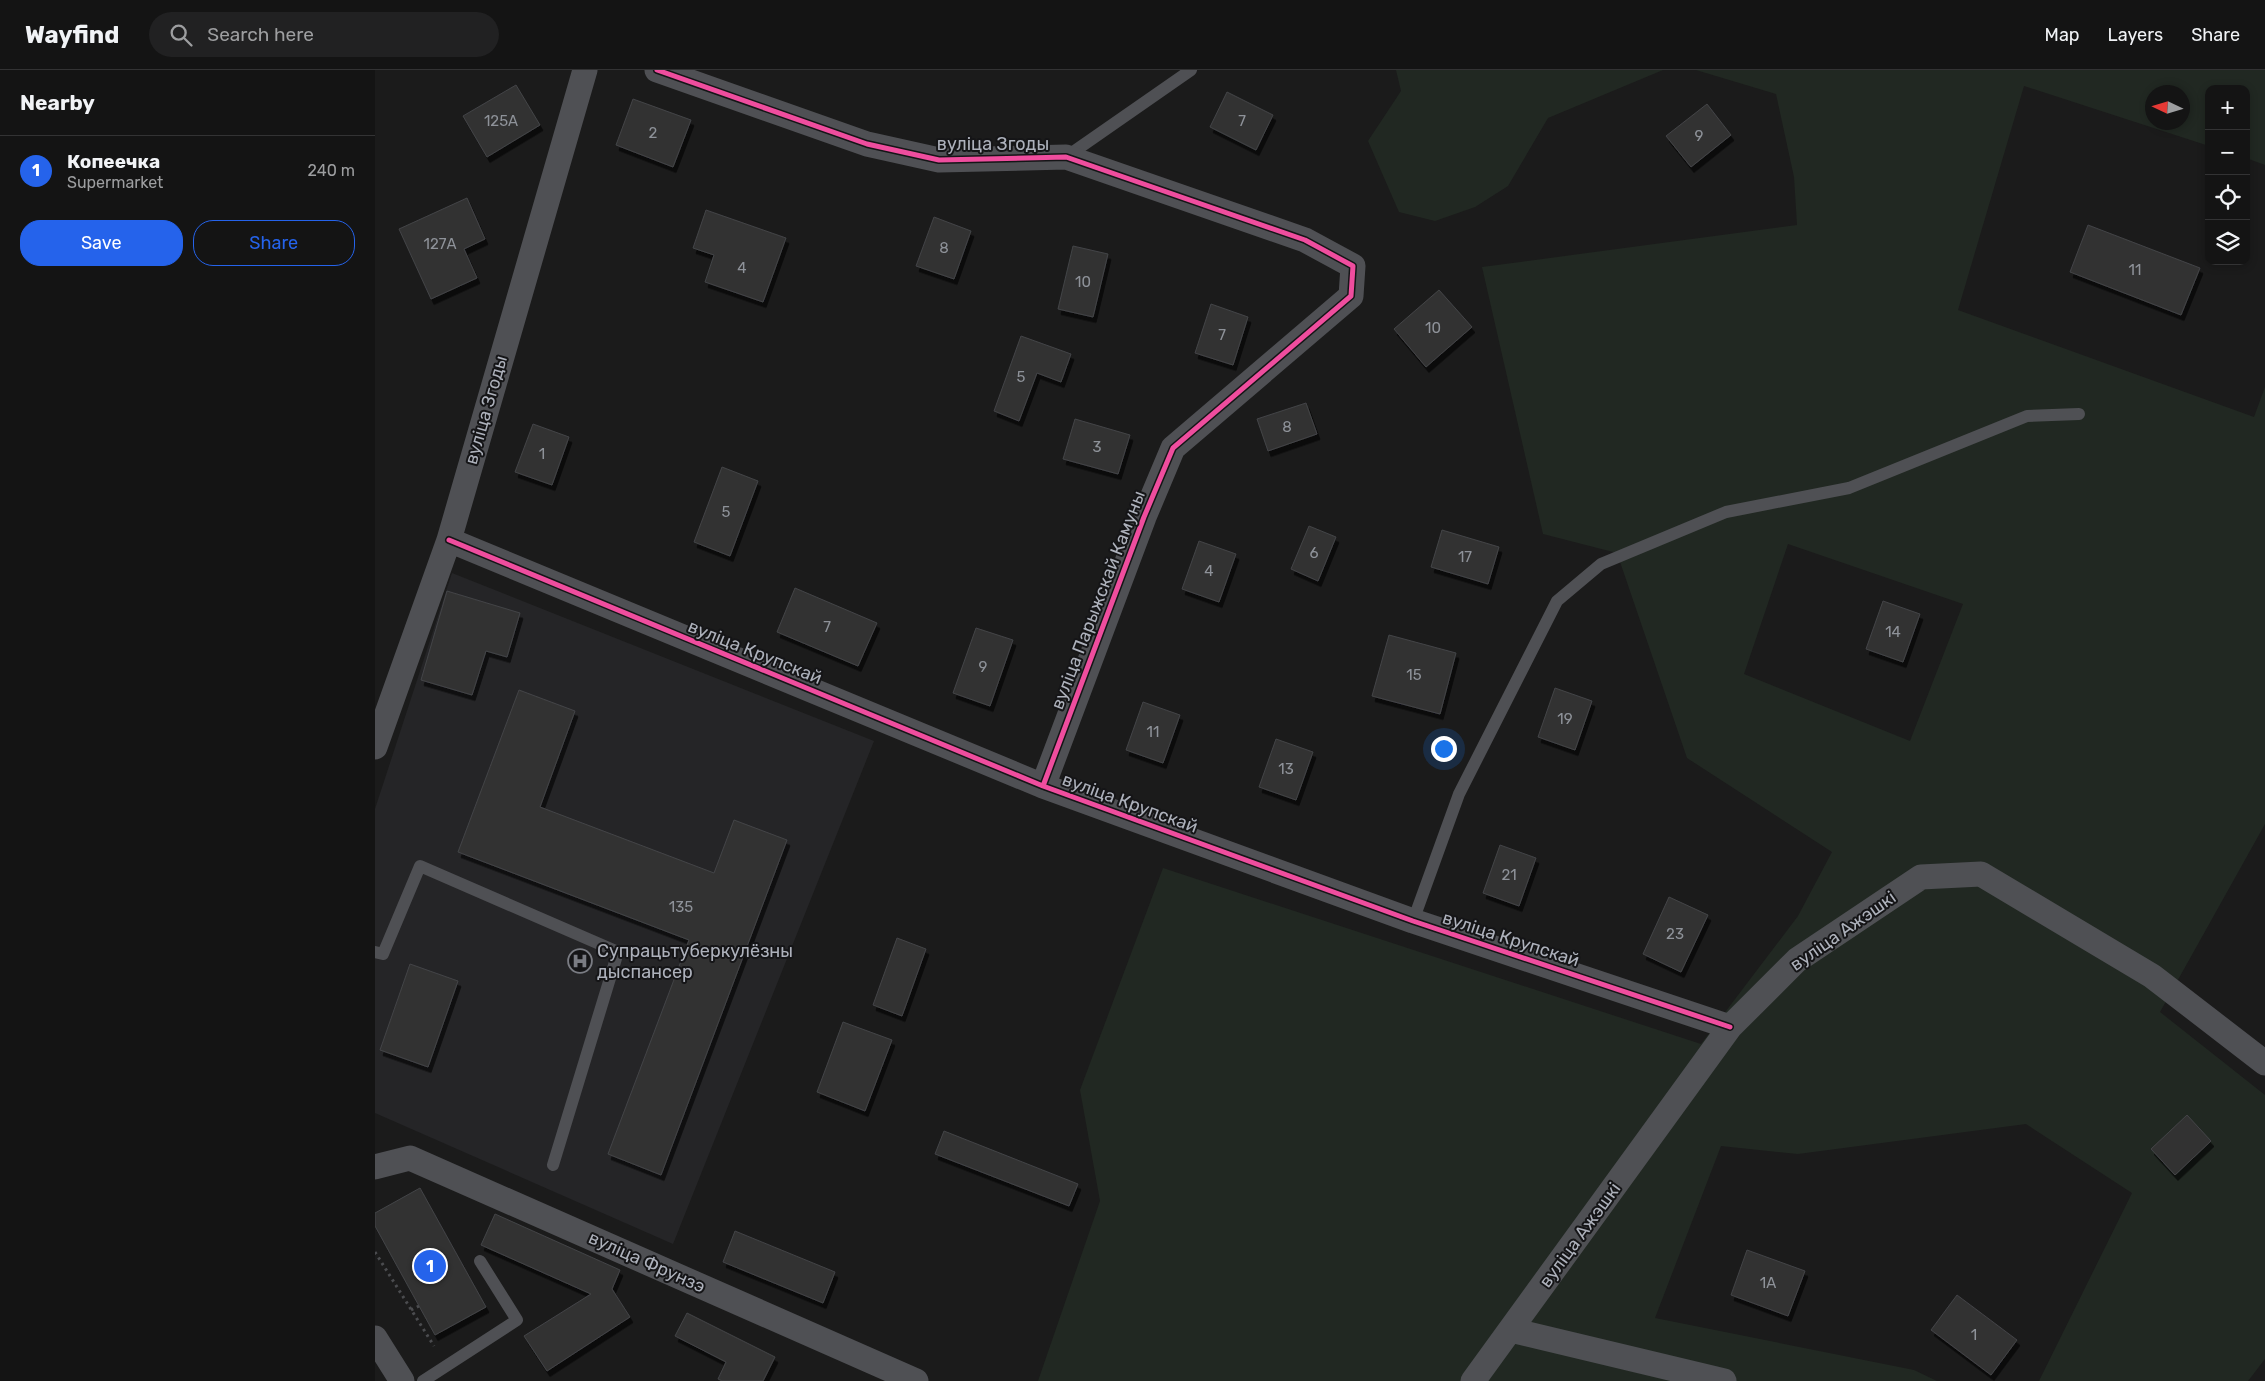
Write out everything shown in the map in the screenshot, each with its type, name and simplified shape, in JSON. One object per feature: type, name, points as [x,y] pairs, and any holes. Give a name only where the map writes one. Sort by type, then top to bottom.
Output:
[{"type":"street","name":"вуліца Згоды","points":[[375,747],[449,540],[585,70]]},
{"type":"street","name":"вуліца Згоды","points":[[657,70],[867,144],[939,160],[1065,157],[1305,240],[1353,266],[1351,296]]},
{"type":"street","name":"вуліца Парыжскай Камуны","points":[[1043,786],[1144,517],[1173,448],[1351,296]]},
{"type":"street","name":"вуліца Крупскай","points":[[449,540],[1043,786],[1413,921],[1730,1027]]},
{"type":"street","name":"вуліца Ажэшкі","points":[[1473,1381],[1730,1027],[1797,960],[1921,877],[1981,874],[2152,976],[2265,1063]]},
{"type":"street","name":"вуліца Фрунзэ","points":[[375,1166],[410,1158],[916,1381]]},
{"type":"street","points":[[1511,1330],[1724,1381]]},
{"type":"street","points":[[375,1338],[402,1381]]},
{"type":"lane","points":[[1065,157],[1191,70]]},
{"type":"lane","points":[[1413,921],[1459,794],[1557,601],[1601,564],[1726,512],[1849,488],[2027,416],[2079,414]]},
{"type":"lane","points":[[375,952],[383,954],[420,866],[618,952],[553,1165]]},
{"type":"lane","points":[[423,1381],[517,1320],[480,1261]]},
{"type":"path","points":[[375,1252],[446,1366]]},
{"type":"path","points":[[411,1310],[419,1306]]},
{"type":"shaded area","points":[[1396,70],[1663,70],[1548,118],[1508,186],[1475,207],[1435,221],[1399,212],[1368,141],[1401,91]]},
{"type":"shaded area","points":[[1696,70],[2265,70],[2265,165],[2250,159],[2250,85],[2205,85],[2205,145],[2160,130],[2190,130],[2190,85],[2145,85],[2145,125],[2024,86],[1958,310],[2254,417],[2265,387],[2265,824],[2160,1012],[2265,1095],[2265,1359],[2248,1381],[2039,1381],[2132,1193],[2026,1124],[1798,1154],[1721,1146],[1655,1318],[1914,1370],[1937,1381],[1038,1381],[1100,1201],[1080,1090],[1163,868],[1701,1044],[1798,916],[1832,852],[1687,758],[1617,553],[1543,534],[1482,267],[1797,225],[1794,177],[1776,94]],"holes":[[[1788,544],[1963,604],[1910,741],[1744,674]]]},
{"type":"shaded area","name":"Супрацьтуберкулёзны дыспансер","points":[[452,573],[874,741],[673,1244],[375,1113],[375,809]]},
{"type":"building","points":[[516,85],[540,125],[487,157],[463,116]]},
{"type":"building","points":[[1227,92],[1273,115],[1256,150],[1210,127]]},
{"type":"building","points":[[633,99],[691,120],[673,167],[616,145]]},
{"type":"building","points":[[1707,104],[1731,135],[1691,167],[1666,136]]},
{"type":"building","points":[[467,198],[485,239],[464,249],[477,278],[431,299],[399,229]]},
{"type":"building","points":[[706,210],[786,238],[763,302],[705,282],[714,255],[693,248]]},
{"type":"building","points":[[934,217],[971,231],[954,279],[916,266]]},
{"type":"building","points":[[2088,225],[2200,268],[2181,315],[2070,272]]},
{"type":"building","points":[[1073,246],[1108,254],[1093,317],[1058,309]]},
{"type":"building","points":[[1439,290],[1472,327],[1426,367],[1394,329]]},
{"type":"building","points":[[1211,304],[1248,317],[1233,365],[1195,353]]},
{"type":"building","points":[[1021,336],[1071,354],[1061,382],[1037,373],[1019,421],[994,411]]},
{"type":"building","points":[[1306,403],[1317,434],[1268,451],[1257,419]]},
{"type":"building","points":[[1075,419],[1130,435],[1118,474],[1063,459]]},
{"type":"building","points":[[533,424],[569,437],[552,485],[515,472]]},
{"type":"building","points":[[722,467],[758,481],[730,556],[694,542]]},
{"type":"building","points":[[1309,526],[1336,537],[1318,581],[1291,569]]},
{"type":"building","points":[[1442,530],[1499,547],[1488,584],[1431,567]]},
{"type":"building","points":[[1199,541],[1236,554],[1219,602],[1182,589]]},
{"type":"building","points":[[795,588],[877,623],[858,666],[777,632]]},
{"type":"building","points":[[447,591],[520,613],[507,657],[486,651],[472,695],[421,680]]},
{"type":"building","points":[[1883,601],[1920,614],[1903,662],[1866,649]]},
{"type":"building","points":[[976,628],[1013,640],[990,706],[953,693]]},
{"type":"building","points":[[1389,635],[1456,653],[1440,714],[1372,696]]},
{"type":"building","points":[[1555,688],[1592,701],[1575,750],[1538,737]]},
{"type":"building","points":[[519,690],[575,711],[540,807],[714,873],[734,820],[787,840],[661,1175],[608,1154],[689,940],[458,852]]},
{"type":"building","points":[[1143,702],[1180,715],[1163,763],[1126,750]]},
{"type":"building","points":[[1276,739],[1313,752],[1296,800],[1259,787]]},
{"type":"building","points":[[1500,845],[1536,858],[1519,906],[1483,893]]},
{"type":"building","points":[[1669,897],[1708,915],[1681,972],[1643,954]]},
{"type":"building","points":[[897,938],[926,949],[902,1016],[873,1005]]},
{"type":"building","points":[[410,964],[458,981],[428,1067],[380,1050]]},
{"type":"building","points":[[843,1022],[892,1040],[865,1111],[817,1092]]},
{"type":"building","points":[[2187,1115],[2211,1141],[2175,1175],[2151,1149]]},
{"type":"building","points":[[944,1131],[1078,1184],[1069,1206],[935,1154]]},
{"type":"building","points":[[420,1188],[486,1307],[435,1335],[375,1226],[375,1213]]},
{"type":"building","points":[[495,1214],[620,1270],[612,1289],[630,1317],[547,1371],[524,1336],[591,1294],[481,1245]]},
{"type":"building","points":[[735,1231],[835,1272],[823,1303],[723,1262]]},
{"type":"building","points":[[1747,1250],[1805,1271],[1788,1316],[1731,1295]]},
{"type":"building","points":[[1957,1295],[2017,1340],[1991,1375],[1931,1330]]},
{"type":"building","points":[[687,1313],[775,1357],[763,1381],[722,1381],[718,1379],[726,1362],[675,1336]]},
{"type":"cycle path","points":[[657,70],[867,144],[939,160],[1066,157],[1305,240],[1353,266],[1351,296],[1173,448],[1144,517],[1043,786]]},
{"type":"cycle path","points":[[449,540],[1043,786],[1413,921],[1730,1027]]},
{"type":"place","name":"Супрацьтуберкулёзны дыспансер","points":[[580,961]]},
{"type":"place","name":"Копеечка","points":[[430,1266]]}]
